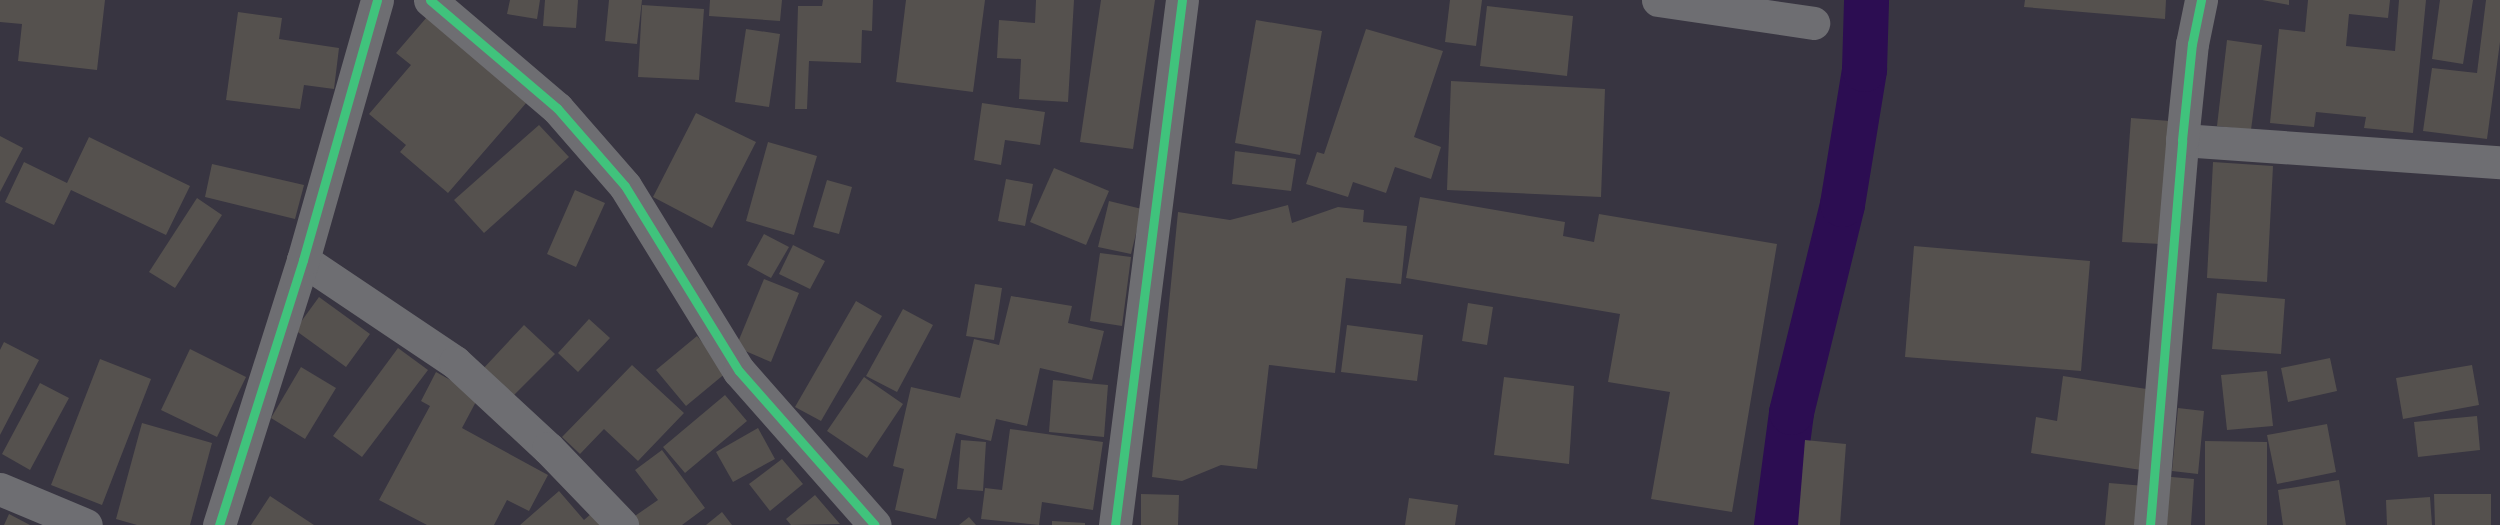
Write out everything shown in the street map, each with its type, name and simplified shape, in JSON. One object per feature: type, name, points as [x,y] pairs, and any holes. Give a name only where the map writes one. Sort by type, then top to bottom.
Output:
[{"type":"street","points":[[219,525],[303,260],[377,0]]},
{"type":"street","points":[[430,0],[557,108],[625,186],[739,371],[875,525]]},
{"type":"street","points":[[1114,525],[1182,0]]},
{"type":"street","points":[[1658,0],[1812,23]]},
{"type":"street","points":[[2150,525],[2182,140],[2192,44],[2201,0]]},
{"type":"street","points":[[2182,140],[2500,162]]},
{"type":"street","points":[[303,260],[455,362],[548,448],[622,525]]},
{"type":"street","points":[[0,489],[86,525]]},
{"type":"building","points":[[0,0],[105,0],[97,70],[18,61],[22,24],[0,22]]},
{"type":"building","points":[[510,0],[540,0],[537,19],[507,14]]},
{"type":"building","points":[[545,0],[578,0],[576,28],[543,26]]},
{"type":"building","points":[[609,0],[642,0],[637,44],[605,41]]},
{"type":"building","points":[[710,0],[782,0],[780,21],[709,16]]},
{"type":"building","points":[[823,0],[873,0],[872,31],[862,30],[861,63],[809,61],[807,109],[795,109],[798,6],[822,6]]},
{"type":"building","points":[[906,0],[985,0],[973,92],[896,82]]},
{"type":"building","points":[[1036,0],[1074,0],[1068,102],[1019,99],[1021,59],[997,58],[999,20],[1035,23]]},
{"type":"building","points":[[1101,0],[1155,0],[1133,149],[1080,142]]},
{"type":"building","points":[[1450,0],[1482,0],[1476,46],[1445,42]]},
{"type":"building","points":[[2025,0],[2166,0],[2165,19],[2024,7]]},
{"type":"building","points":[[2262,0],[2289,0],[2289,5]]},
{"type":"building","points":[[2308,0],[2390,0],[2388,18],[2349,14],[2346,46],[2395,51],[2399,0],[2426,0],[2413,133],[2364,128],[2366,117],[2316,112],[2314,127],[2270,123],[2279,29],[2305,32]]},
{"type":"building","points":[[2440,0],[2473,0],[2463,64],[2432,59]]},
{"type":"building","points":[[2486,0],[2500,0],[2500,42],[2487,139],[2423,131],[2432,68],[2477,73]]},
{"type":"building","points":[[642,5],[704,9],[699,80],[638,77]]},
{"type":"building","points":[[1487,6],[1573,16],[1567,76],[1480,66]]},
{"type":"building","points":[[238,12],[282,18],[279,39],[339,48],[334,89],[304,85],[300,109],[226,100]]},
{"type":"building","points":[[427,17],[527,102],[448,193],[400,152],[406,145],[369,114],[411,65],[396,53]]},
{"type":"building","points":[[1256,20],[1322,31],[1300,155],[1235,143]]},
{"type":"building","points":[[746,29],[780,34],[769,107],[735,102]]},
{"type":"building","points":[[1366,29],[1443,51],[1414,137],[1441,147],[1431,179],[1395,167],[1386,193],[1353,182],[1348,197],[1306,184],[1317,152],[1324,154]]},
{"type":"building","points":[[2227,40],[2262,45],[2251,130],[2217,126]]},
{"type":"building","points":[[1451,81],[1605,89],[1601,197],[1447,190]]},
{"type":"building","points":[[982,103],[1045,112],[1040,145],[1005,140],[1001,165],[974,160]]},
{"type":"building","points":[[696,113],[756,142],[712,228],[653,197]]},
{"type":"building","points":[[2131,118],[2170,121],[2161,244],[2122,242]]},
{"type":"building","points":[[539,125],[569,157],[484,233],[454,200]]},
{"type":"building","points":[[0,136],[23,148],[0,192]]},
{"type":"building","points":[[89,137],[190,186],[166,235],[71,190],[54,225],[5,202],[24,162],[67,183]]},
{"type":"building","points":[[768,142],[817,156],[794,235],[746,221]]},
{"type":"building","points":[[1235,151],[1296,159],[1291,191],[1232,184]]},
{"type":"building","points":[[2213,162],[2273,166],[2267,282],[2207,278]]},
{"type":"building","points":[[212,164],[304,185],[295,219],[205,197]]},
{"type":"building","points":[[1054,168],[1109,191],[1086,245],[1030,222]]},
{"type":"building","points":[[1006,179],[1033,184],[1025,226],[998,221]]},
{"type":"building","points":[[827,180],[852,187],[839,234],[813,227]]},
{"type":"building","points":[[575,190],[605,203],[576,267],[547,254]]},
{"type":"building","points":[[1420,197],[1565,222],[1563,236],[1594,242],[1599,214],[1777,244],[1732,512],[1651,499],[1670,392],[1608,382],[1620,314],[1406,278]]},
{"type":"building","points":[[197,198],[222,215],[175,288],[149,272]]},
{"type":"building","points":[[1109,201],[1142,209],[1131,254],[1098,247]]},
{"type":"building","points":[[1288,205],[1292,223],[1338,207],[1364,210],[1363,222],[1407,226],[1401,284],[1346,278],[1335,373],[1269,365],[1257,469],[1221,465],[1182,481],[1152,477],[1178,212],[1230,220]]},
{"type":"building","points":[[764,234],[789,247],[771,278],[747,265]]},
{"type":"building","points":[[793,245],[825,261],[810,289],[779,274]]},
{"type":"building","points":[[1914,246],[2090,261],[2081,371],[1905,357]]},
{"type":"building","points":[[1100,253],[1131,257],[1122,326],[1090,321]]},
{"type":"building","points":[[764,279],[799,293],[771,362],[736,347]]},
{"type":"building","points":[[975,284],[1002,288],[994,340],[966,336]]},
{"type":"building","points":[[2217,293],[2285,299],[2281,354],[2212,349]]},
{"type":"building","points":[[1011,296],[1072,306],[1068,323],[1104,331],[1092,380],[1040,368],[1027,426],[996,419],[991,441],[956,433],[936,519],[895,510],[904,469],[893,466],[911,387],[960,398],[974,339],[999,345]]},
{"type":"building","points":[[319,297],[370,334],[346,367],[295,330]]},
{"type":"building","points":[[856,301],[882,316],[821,421],[795,407]]},
{"type":"building","points":[[1468,303],[1493,307],[1487,345],[1462,341]]},
{"type":"building","points":[[903,309],[933,325],[897,392],[866,376]]},
{"type":"building","points":[[589,319],[610,338],[578,372],[558,353]]},
{"type":"building","points":[[524,325],[555,354],[510,399],[481,371]]},
{"type":"building","points":[[1347,325],[1423,335],[1417,381],[1341,372]]},
{"type":"building","points":[[697,336],[727,372],[686,406],[656,370]]},
{"type":"building","points":[[4,342],[39,360],[0,435],[0,350]]},
{"type":"building","points":[[398,348],[428,370],[362,457],[333,436]]},
{"type":"building","points":[[190,349],[246,377],[217,437],[161,410]]},
{"type":"building","points":[[2330,358],[2337,391],[2288,402],[2281,368]]},
{"type":"building","points":[[100,359],[151,379],[102,505],[51,485]]},
{"type":"building","points":[[632,365],[684,413],[638,461],[604,429],[580,454],[562,437]]},
{"type":"building","points":[[2472,365],[2479,405],[2403,419],[2396,378]]},
{"type":"building","points":[[301,367],[336,388],[305,439],[271,418]]},
{"type":"building","points":[[2267,371],[2273,426],[2227,430],[2221,375]]},
{"type":"building","points":[[436,372],[479,396],[462,428],[548,475],[529,511],[507,500],[494,525],[427,525],[379,500],[430,406],[421,401]]},
{"type":"building","points":[[2063,376],[2153,390],[2141,470],[2031,453],[2036,417],[2057,421]]},
{"type":"building","points":[[864,377],[903,404],[867,458],[827,431]]},
{"type":"building","points":[[1504,377],[1574,386],[1569,464],[1494,455]]},
{"type":"building","points":[[1053,380],[1108,385],[1104,437],[1049,432]]},
{"type":"building","points":[[40,383],[69,398],[30,470],[2,454]]},
{"type":"building","points":[[725,395],[747,421],[685,473],[663,447]]},
{"type":"building","points":[[2178,408],[2204,411],[2198,474],[2172,471]]},
{"type":"building","points":[[2477,416],[2480,450],[2418,457],[2414,422]]},
{"type":"building","points":[[142,423],[212,443],[190,525],[137,525],[116,519]]},
{"type":"building","points":[[2327,424],[2336,472],[2277,484],[2267,435]]},
{"type":"building","points":[[758,428],[775,459],[733,482],[716,452]]},
{"type":"building","points":[[1010,429],[1103,442],[1093,510],[1042,502],[1039,525],[981,519],[985,488],[1002,490]]},
{"type":"building","points":[[961,440],[986,442],[983,491],[957,489]]},
{"type":"building","points":[[1805,440],[1846,444],[1840,525],[1798,525]]},
{"type":"building","points":[[2205,441],[2267,442],[2267,525],[2205,525]]},
{"type":"building","points":[[662,450],[705,508],[682,525],[637,525],[632,518],[658,500],[635,470]]},
{"type":"building","points":[[782,459],[803,484],[770,511],[749,484]]},
{"type":"building","points":[[2161,476],[2194,479],[2191,525],[2158,525]]},
{"type":"building","points":[[2339,480],[2346,525],[2283,525],[2278,490]]},
{"type":"building","points":[[2109,483],[2145,486],[2142,525],[2105,525]]},
{"type":"building","points":[[559,491],[584,520],[592,513],[602,525],[520,525]]},
{"type":"building","points":[[1141,494],[1179,495],[1178,525],[1141,525]]},
{"type":"building","points":[[2434,494],[2491,494],[2491,525],[2435,525]]},
{"type":"building","points":[[815,495],[840,524],[791,525],[786,519]]},
{"type":"building","points":[[270,496],[314,525],[251,525]]},
{"type":"building","points":[[2430,497],[2432,525],[2387,525],[2386,500]]},
{"type":"building","points":[[1409,498],[1458,505],[1455,525],[1405,525]]},
{"type":"building","points":[[722,512],[732,525],[706,525]]},
{"type":"building","points":[[9,514],[30,525],[4,525]]},
{"type":"building","points":[[969,517],[976,525],[959,525]]},
{"type":"building","points":[[1052,521],[1085,523],[1085,525],[1052,525]]},
{"type":"waterway","points":[[1776,525],[1791,412],[1842,204],[1864,69],[1866,0]]},
{"type":"cycle path","points":[[219,525],[303,260],[377,0]]},
{"type":"cycle path","points":[[430,0],[557,108],[625,186],[739,371],[875,525]]},
{"type":"cycle path","points":[[1115,525],[1182,0]]},
{"type":"cycle path","points":[[2150,525],[2182,140],[2192,44],[2201,0]]}]
